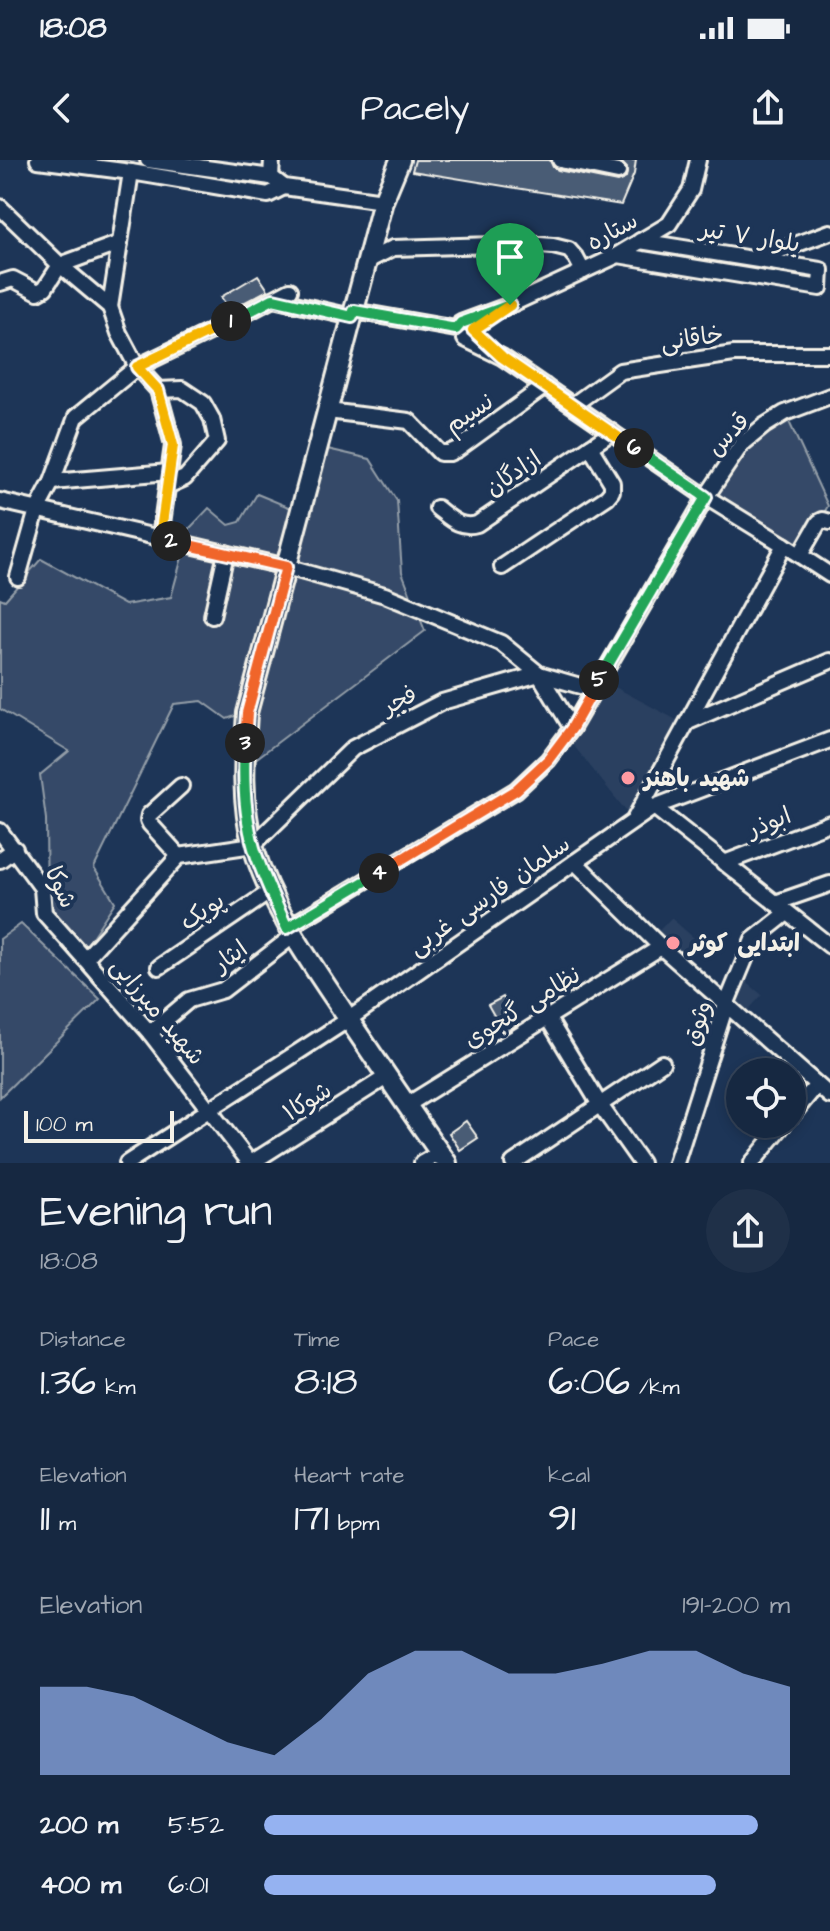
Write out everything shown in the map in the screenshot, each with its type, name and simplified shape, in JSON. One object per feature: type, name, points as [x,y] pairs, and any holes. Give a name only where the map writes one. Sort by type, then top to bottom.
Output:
[{"type":"main road","points":[[400,160],[383,201],[247,713],[243,772],[253,845],[290,932],[444,1158]]},
{"type":"street","points":[[38,160],[268,195],[284,187]]},
{"type":"street","points":[[271,177],[272,160]]},
{"type":"street","points":[[560,160],[618,172]]},
{"type":"street","name":"ستاره","points":[[464,330],[618,255],[669,224],[691,190],[698,160]]},
{"type":"street","points":[[156,161],[271,177],[284,187],[383,201]]},
{"type":"street","points":[[131,172],[110,307],[119,333],[137,367],[158,390],[173,445],[160,538]]},
{"type":"street","points":[[0,207],[60,265],[110,307]]},
{"type":"street","points":[[757,259],[830,232]]},
{"type":"street","name":"بلوار ۷ تیر","points":[[618,255],[820,288],[821,270],[640,241]]},
{"type":"street","points":[[0,283],[13,279],[38,292],[45,288],[60,265],[120,243]]},
{"type":"street","points":[[367,261],[393,248],[526,244],[569,250],[583,271]]},
{"type":"street","points":[[18,577],[37,510],[52,482],[76,417],[137,367],[290,290]]},
{"type":"street","points":[[273,299],[464,330],[706,497],[830,575]]},
{"type":"street","name":"خاقانی","points":[[573,405],[620,371],[734,354],[830,354]]},
{"type":"street","name":"نسیم","points":[[328,411],[409,421],[440,453],[449,453],[545,386]]},
{"type":"street","points":[[52,482],[185,478],[217,441],[212,419],[203,403],[182,389],[158,390]]},
{"type":"street","name":"قدس","points":[[290,932],[516,790],[548,760],[572,728],[706,497],[741,445],[785,413],[830,396]]},
{"type":"street","name":"ازادگان","points":[[437,508],[460,525],[468,527],[477,524],[612,432]]},
{"type":"street","points":[[502,567],[612,491],[612,483],[590,447]]},
{"type":"street","points":[[0,501],[286,567],[385,595],[501,643],[539,674],[572,728]]},
{"type":"street","points":[[800,555],[819,522],[830,522]]},
{"type":"street","points":[[634,821],[784,545]]},
{"type":"street","points":[[212,616],[226,553]]},
{"type":"street","points":[[688,722],[830,661]]},
{"type":"street","points":[[539,674],[594,690]]},
{"type":"street","name":"فجر","points":[[253,845],[353,748],[442,702],[539,674]]},
{"type":"street","name":"سلمان فارسی غربی","points":[[127,1163],[349,1019],[654,807],[830,740]]},
{"type":"street","points":[[181,786],[149,815],[148,820],[179,856],[253,845]]},
{"type":"street","points":[[654,807],[830,946]]},
{"type":"street","name":"ابوذر","points":[[724,863],[830,823]]},
{"type":"street","name":"شوکا","points":[[0,831],[42,888],[44,913],[85,959]]},
{"type":"street","points":[[0,860],[15,849]]},
{"type":"street","name":"شهید میرزایی","points":[[179,856],[85,959],[150,1033],[210,1109]]},
{"type":"street","points":[[575,862],[661,947],[830,1096]]},
{"type":"street","points":[[775,903],[830,884]]},
{"type":"street","name":"پوپک","points":[[159,967],[271,891]]},
{"type":"street","name":"وثوق","points":[[676,1163],[726,1005],[753,940],[787,913]]},
{"type":"street","name":"ایثار","points":[[150,1033],[189,1000],[223,990],[290,932]]},
{"type":"street","name":"نظامی گنجوی","points":[[407,1105],[661,947]]},
{"type":"street","points":[[547,1017],[600,1105],[641,1163]]},
{"type":"street","points":[[513,1163],[662,1063]]},
{"type":"street","name":"شوکا۱","points":[[250,1163],[388,1076]]},
{"type":"street","points":[[806,1098],[816,1086]]},
{"type":"street","points":[[210,1109],[250,1163]]},
{"type":"street","points":[[752,1163],[773,1138]]},
{"type":"street","points":[[422,1163],[444,1158]]},
{"type":"shaded area","points":[[43,160],[146,160],[279,178],[262,190]]},
{"type":"shaded area","points":[[637,244],[812,271],[810,286],[618,255]]},
{"type":"shaded area","points":[[785,413],[828,506],[799,555],[706,497],[741,445]]},
{"type":"shaded area","points":[[319,447],[370,459],[397,501],[402,572],[425,631],[253,761],[248,713]]},
{"type":"shaded area","points":[[257,494],[296,510],[243,713],[227,719],[202,701],[174,704],[94,868],[115,902],[84,949],[47,915],[46,819],[40,775],[69,751],[0,709],[0,598],[5,600],[41,559],[125,605],[171,597],[190,528],[209,508],[229,525],[240,522]]},
{"type":"shaded area","name":"شهید باهنر","points":[[600,679],[686,725],[634,821],[566,736]]},
{"type":"shaded area","name":"ابتدایی کوثر","points":[[671,918],[694,938],[675,959],[652,938]]},
{"type":"shaded area","points":[[21,924],[100,999],[0,1097],[0,939]]},
{"type":"shaded area","points":[[738,975],[762,995],[741,1018],[726,1004]]},
{"type":"building","points":[[415,160],[550,160],[558,170],[617,182],[626,178],[627,168],[621,162],[609,160],[636,160],[634,174],[621,205],[412,171]]},
{"type":"building","points":[[258,275],[268,290],[230,310],[221,297]]},
{"type":"building","points":[[503,997],[518,1024],[504,1033],[488,1005]]},
{"type":"building","points":[[466,1121],[478,1138],[460,1150],[449,1133]]},
{"type":"place","name":"شهید باهنر","points":[[628,778]]},
{"type":"place","name":"ابتدایی کوثر","points":[[673,943]]},
{"type":"route","points":[[273,299],[352,317],[354,311],[456,329],[461,323],[510,305],[473,330],[502,357],[706,497],[572,728],[548,760],[516,790],[287,928],[253,845],[243,772],[247,713],[286,567],[160,538],[173,445],[158,390],[137,367],[273,299]]}]
